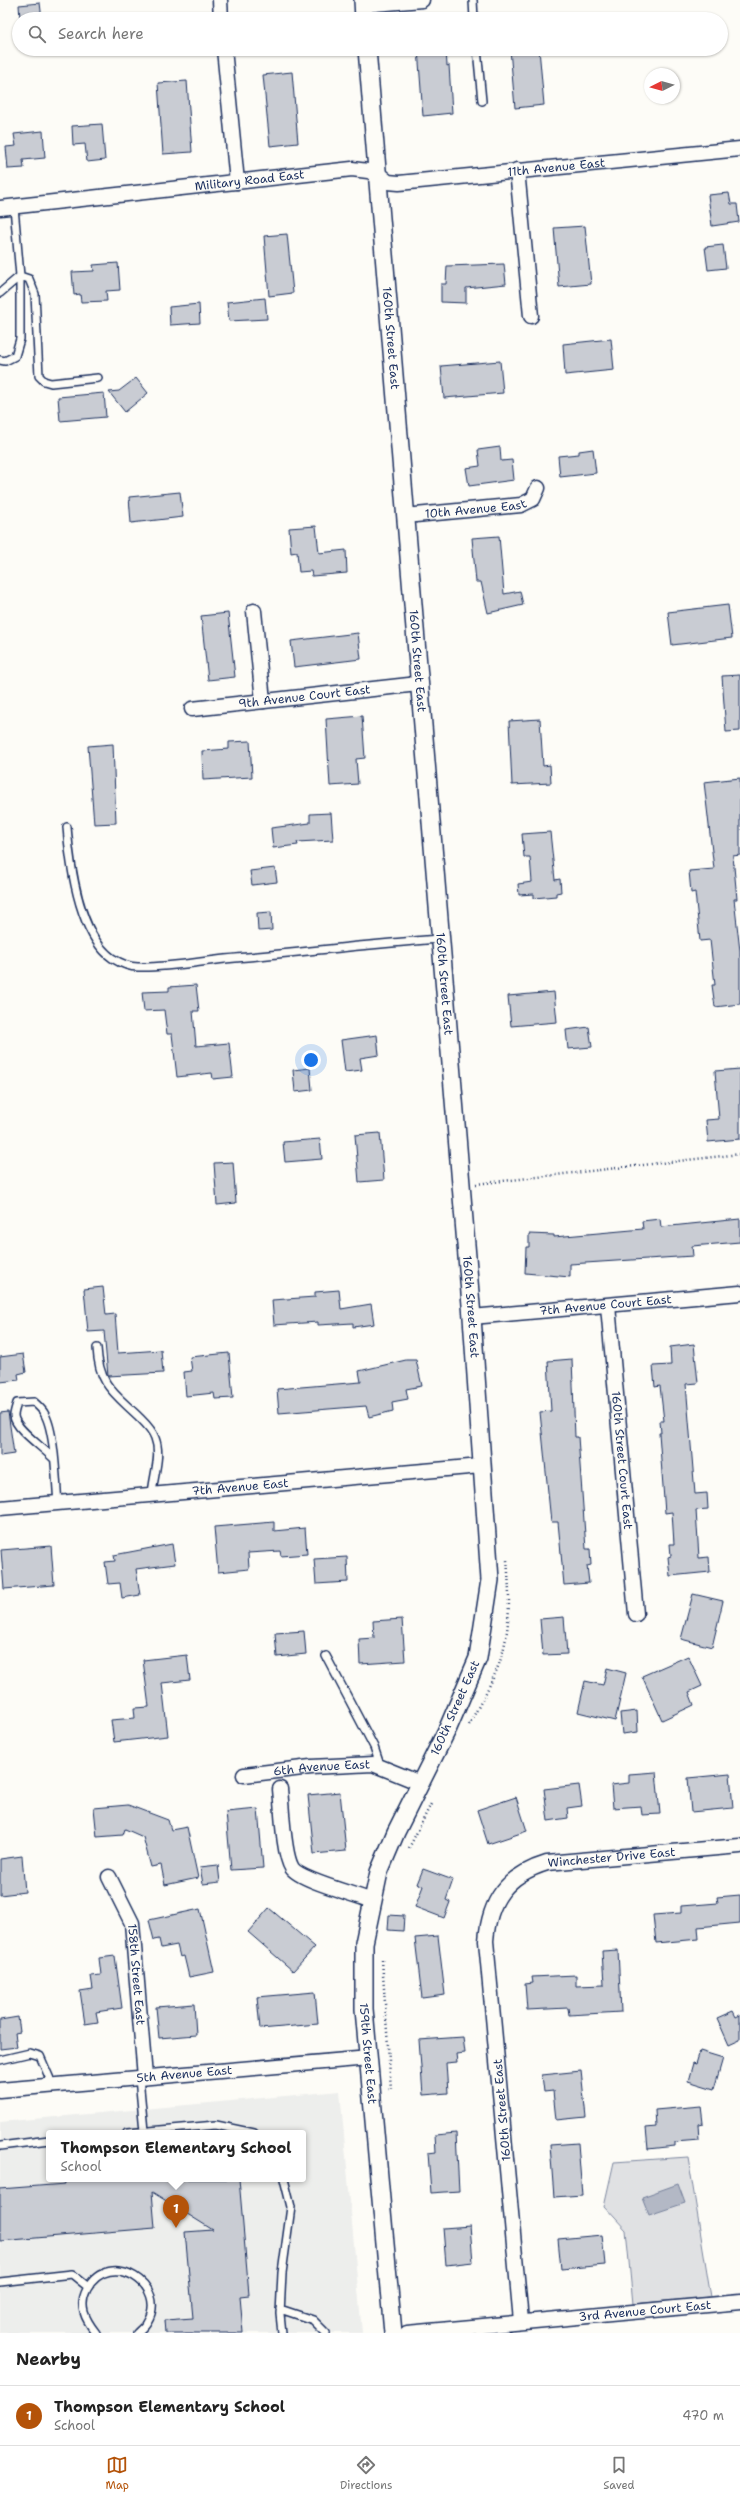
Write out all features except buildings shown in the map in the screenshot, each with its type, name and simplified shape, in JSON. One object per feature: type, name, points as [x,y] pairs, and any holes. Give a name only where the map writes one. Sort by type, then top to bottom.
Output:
[{"type":"street","points":[[220,0],[221,12]]},
{"type":"street","points":[[364,8],[422,0]]},
{"type":"street","points":[[225,56],[237,182]]},
{"type":"street","points":[[368,56],[376,172]]},
{"type":"street","name":"11th Avenue East","points":[[376,172],[388,182],[399,183],[517,170],[740,149]]},
{"type":"street","name":"Military Road East","points":[[7,207],[352,169],[376,172]]},
{"type":"street","points":[[517,170],[531,316]]},
{"type":"street","name":"160th Street East","points":[[376,172],[472,1317],[490,1580],[479,1650],[470,1680],[420,1783]]},
{"type":"street","name":"10th Avenue East","points":[[405,516],[521,505],[533,499],[538,488]]},
{"type":"street","points":[[254,611],[263,701]]},
{"type":"street","name":"9th Avenue Court East","points":[[192,709],[418,684]]},
{"type":"street","name":"7th Avenue Court East","points":[[472,1317],[740,1293]]},
{"type":"street","name":"160th Street Court East","points":[[608,1306],[636,1614]]},
{"type":"street","name":"7th Avenue East","points":[[0,1508],[481,1466]]},
{"type":"street","name":"6th Avenue East","points":[[244,1775],[311,1767],[380,1765],[420,1783]]},
{"type":"street","name":"159th Street East","points":[[393,2333],[369,2058],[363,1967],[364,1943],[379,1872],[420,1783]]},
{"type":"street","points":[[280,1789],[285,1839],[293,1869],[306,1879],[340,1888],[372,1901]]},
{"type":"street","name":"Winchester Drive East","points":[[496,1900],[504,1887],[513,1880],[534,1867],[547,1863],[740,1846]]},
{"type":"street","name":"158th Street East","points":[[109,1877],[132,1923],[142,2077]]},
{"type":"street","name":"160th Street East","points":[[496,1900],[490,1918],[486,1941],[521,2321]]},
{"type":"street","name":"5th Avenue East","points":[[0,2090],[369,2058]]},
{"type":"street","name":"3rd Avenue Court East","points":[[407,2333],[521,2321],[740,2302]]},
{"type":"lane","points":[[473,0],[474,12]]},
{"type":"lane","points":[[478,56],[482,101]]},
{"type":"lane","points":[[0,360],[5,361],[15,356],[20,339],[20,276],[7,207]]},
{"type":"lane","points":[[0,293],[20,276]]},
{"type":"lane","points":[[20,276],[29,280],[34,294],[39,376],[44,381],[52,383],[98,378]]},
{"type":"lane","points":[[67,827],[70,865],[82,911],[103,949],[112,958],[126,966],[162,966],[346,945],[440,939]]},
{"type":"lane","points":[[97,1348],[100,1373],[107,1386],[148,1426],[155,1438],[158,1458],[153,1479],[152,1495]]},
{"type":"lane","points":[[54,1459],[44,1447],[21,1431],[14,1416],[17,1403],[34,1402],[45,1414],[54,1459],[58,1504]]},
{"type":"lane","points":[[326,1656],[374,1747],[380,1765]]},
{"type":"lane","points":[[0,2060],[30,2054],[40,2056],[53,2086]]},
{"type":"lane","points":[[142,2077],[144,2130]]},
{"type":"lane","points":[[154,2130],[216,2124],[241,2130]]},
{"type":"lane","points":[[0,2146],[46,2140]]},
{"type":"lane","points":[[282,2333],[280,2309],[291,2207],[285,2182]]},
{"type":"lane","points":[[96,2333],[84,2318],[82,2298],[92,2280],[109,2270],[129,2272],[145,2284],[152,2302],[148,2322],[137,2333]]},
{"type":"lane","points":[[0,2282],[72,2274],[88,2287]]},
{"type":"lane","points":[[280,2309],[313,2320],[326,2333]]},
{"type":"path","points":[[460,1186],[740,1154]]},
{"type":"shaded area","points":[[340,2091],[362,2333],[0,2333],[0,2122]]},
{"type":"shaded area","points":[[688,2157],[711,2297],[633,2304],[626,2230],[604,2206],[614,2162]]},
{"type":"shaded area","points":[[678,2184],[685,2203],[649,2215],[642,2197]]},
{"type":"place","name":"Thompson Elementary School","points":[[176,2228]]}]
